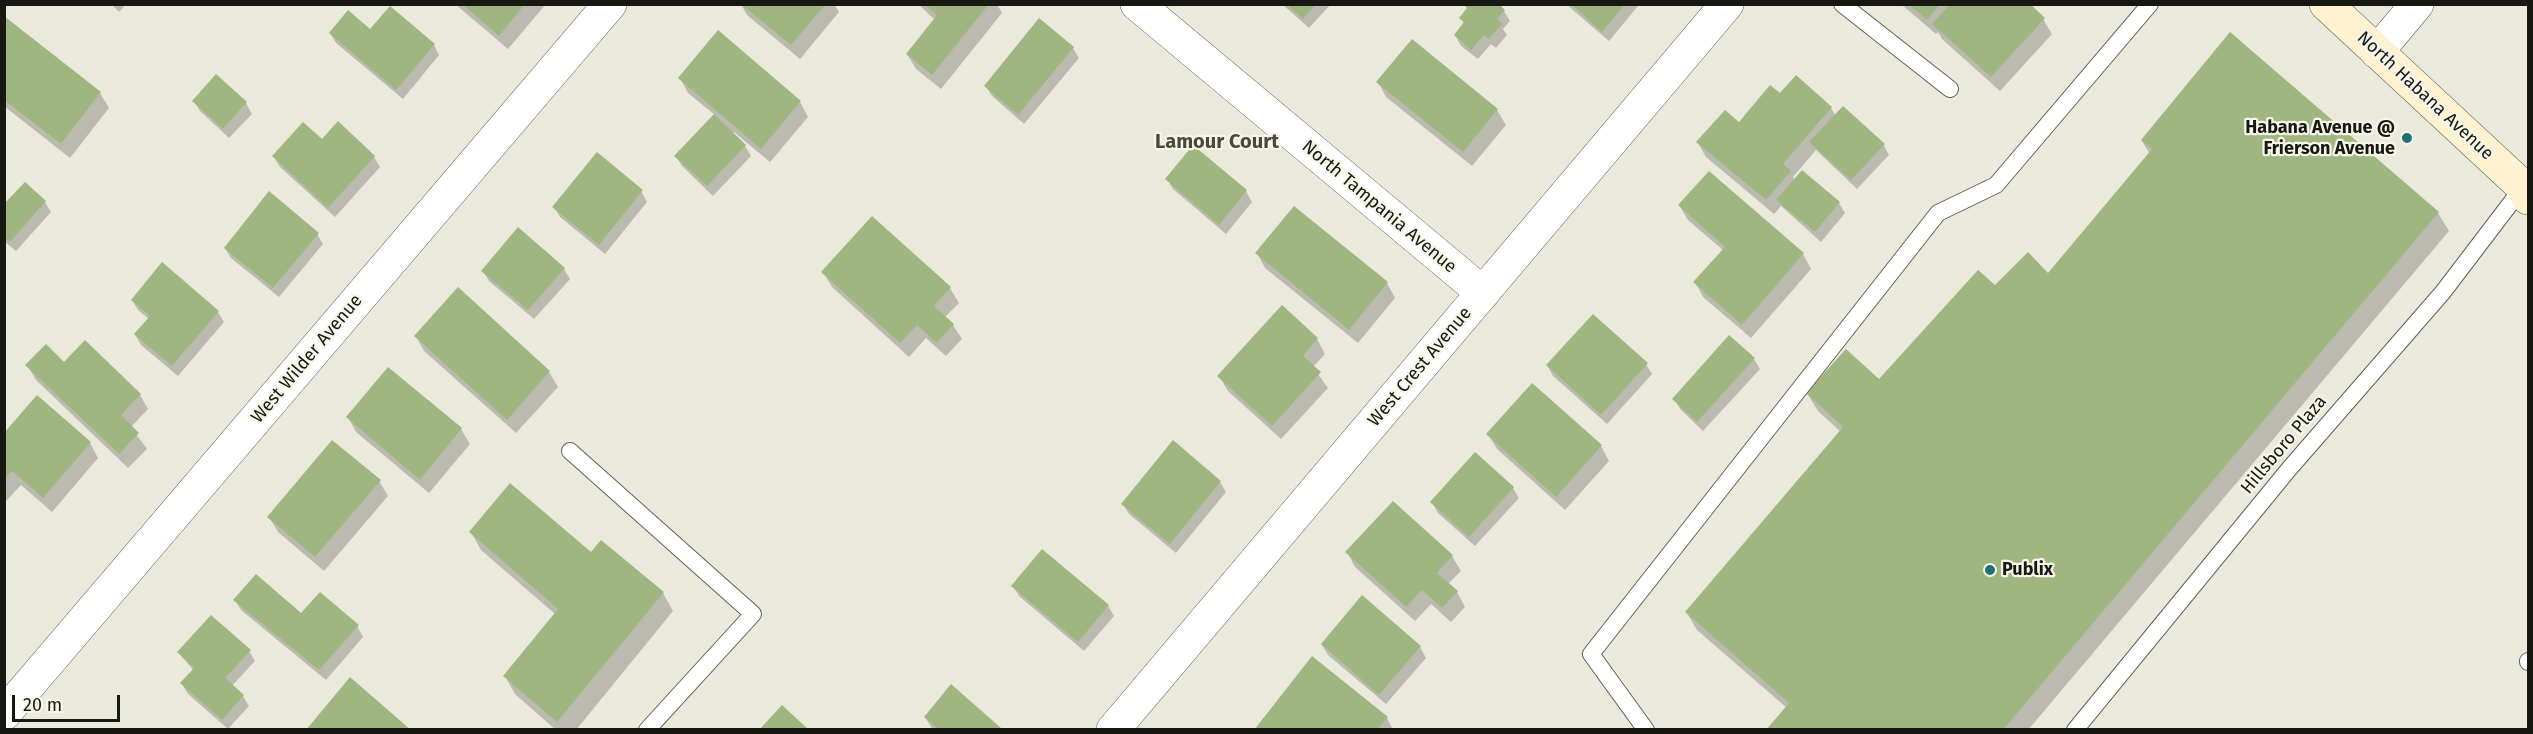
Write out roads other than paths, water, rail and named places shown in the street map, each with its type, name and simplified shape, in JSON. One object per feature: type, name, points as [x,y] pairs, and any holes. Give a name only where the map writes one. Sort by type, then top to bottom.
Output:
[{"type":"street","name":"West Wilder Avenue","points":[[4,714],[610,4]]},
{"type":"street","name":"North Tampania Avenue","points":[[1137,4],[1483,293]]},
{"type":"street","name":"West Crest Avenue","points":[[1113,729],[1727,4]]},
{"type":"street","name":"North Habana Avenue","points":[[2326,4],[2527,191]]},
{"type":"street","points":[[2378,52],[2418,4]]},
{"type":"lane","points":[[1842,4],[1950,89]]},
{"type":"lane","points":[[1646,729],[1591,654],[1938,213],[1996,185],[2150,4]]},
{"type":"lane","name":"Hillsboro Plaza","points":[[2075,729],[2282,477],[2443,292],[2527,191]]},
{"type":"lane","points":[[570,451],[753,614],[647,729]]},
{"type":"place","name":"Habana Avenue @ Frierson Avenue","points":[[2407,138]]},
{"type":"place","name":"Publix","points":[[1990,570]]},
{"type":"district","name":"Lamour Court","points":[[1217,142]]}]
